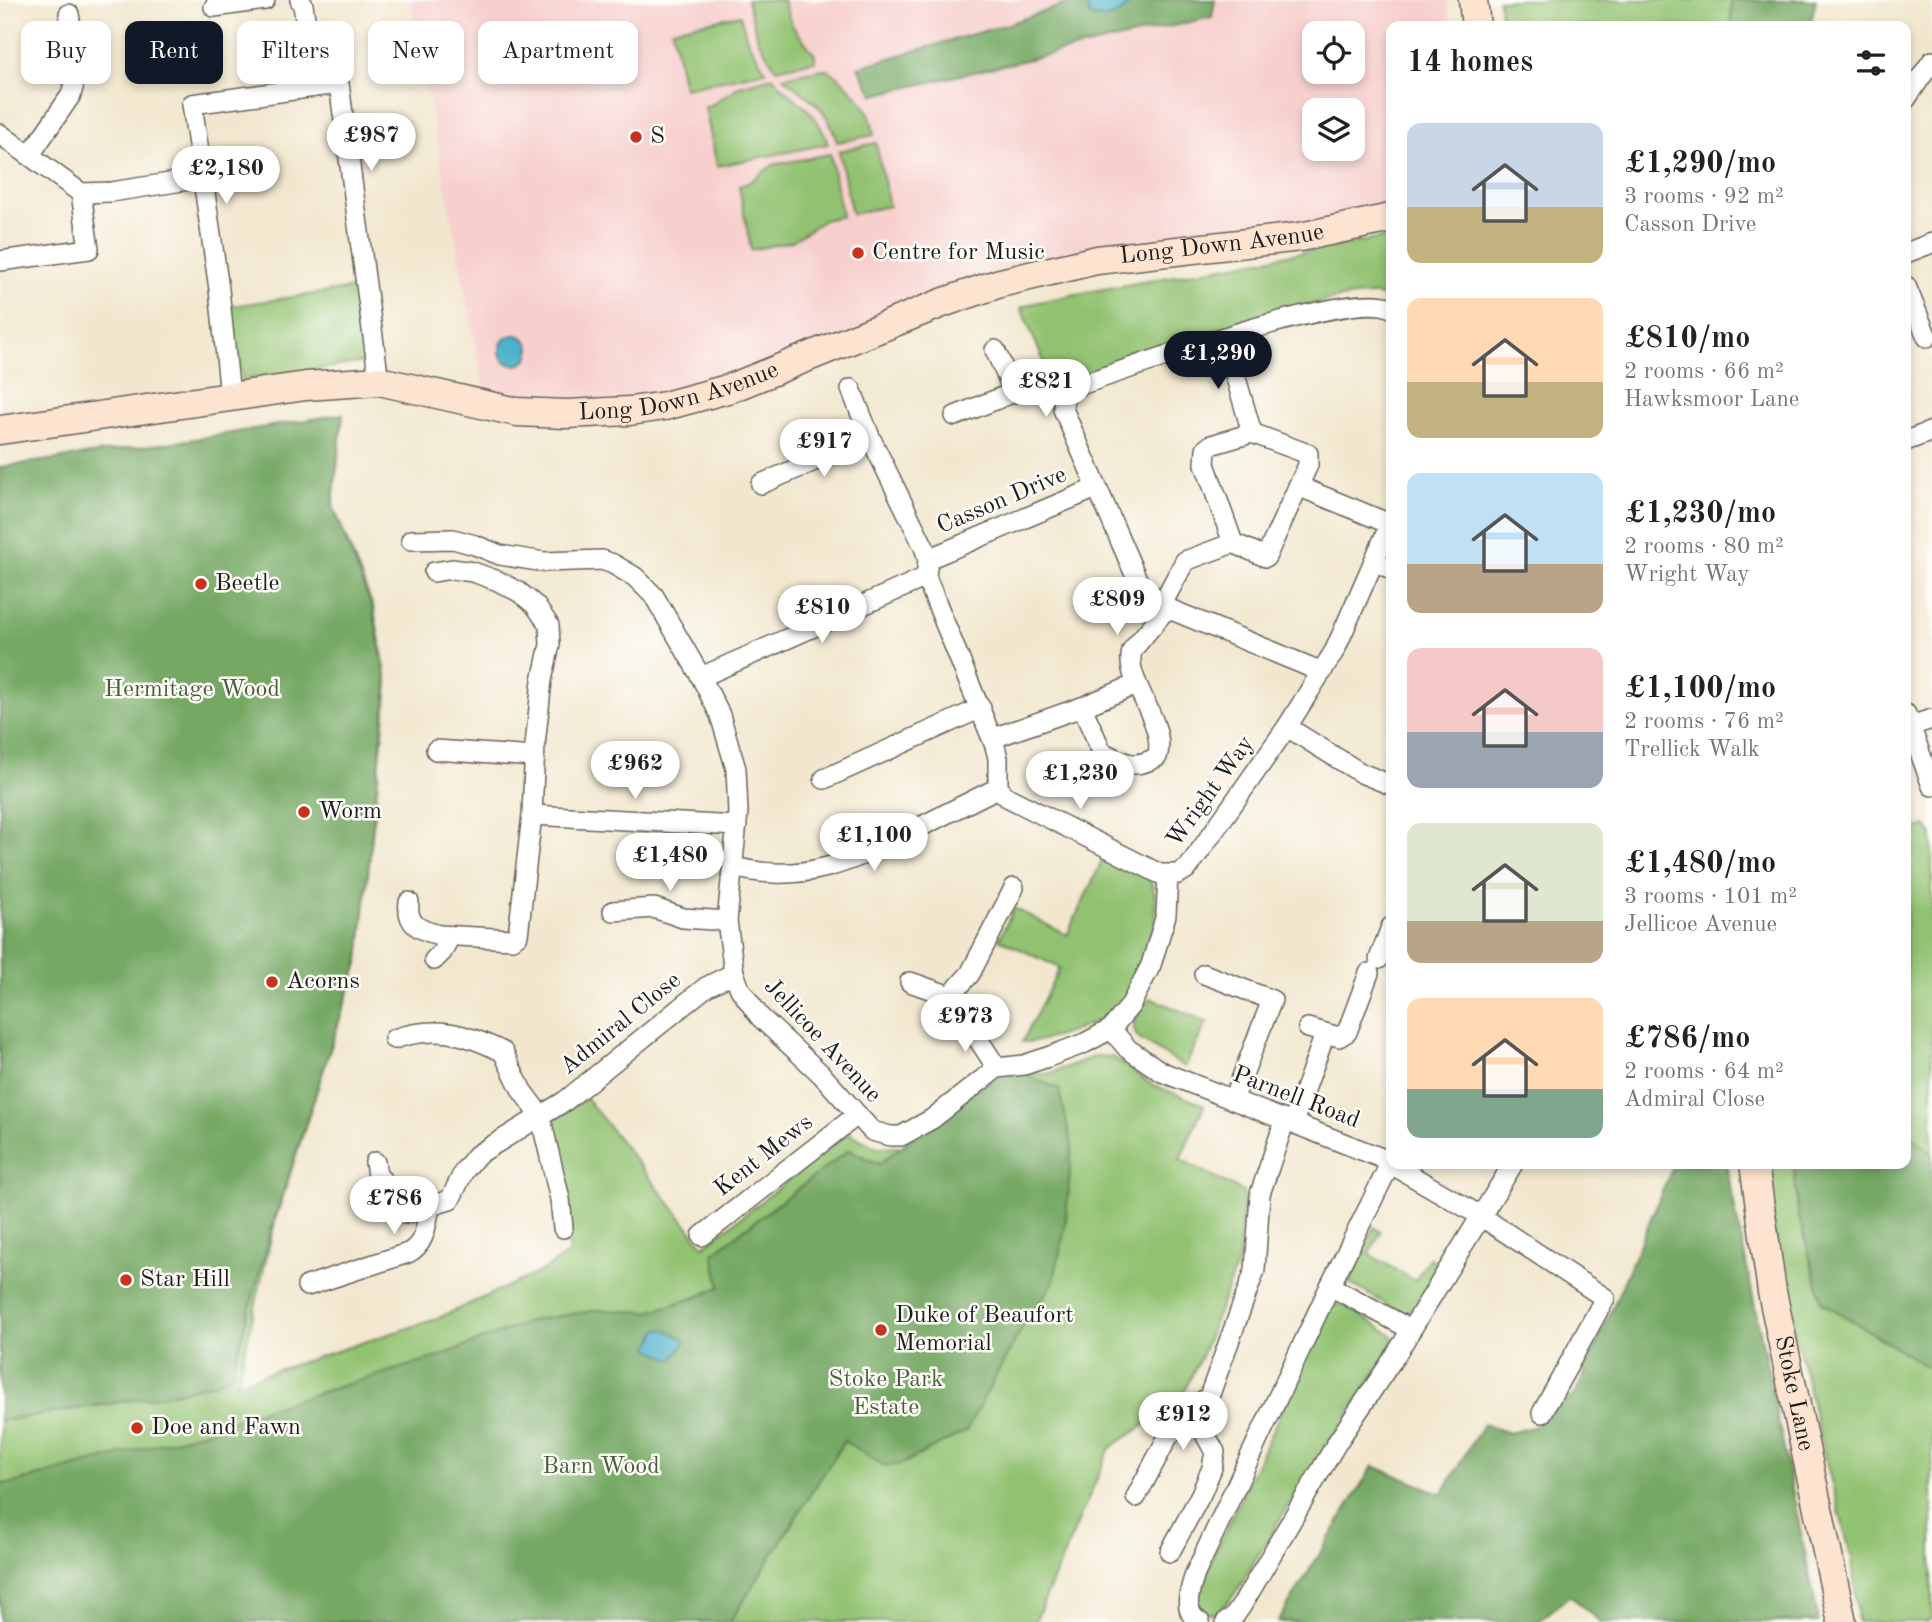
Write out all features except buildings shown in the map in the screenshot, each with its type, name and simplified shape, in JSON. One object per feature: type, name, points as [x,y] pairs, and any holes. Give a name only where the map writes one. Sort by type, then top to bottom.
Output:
[{"type":"street","points":[[214,6],[265,0]]},
{"type":"street","points":[[300,0],[303,5],[315,87]]},
{"type":"street","points":[[1473,0],[1475,21]]},
{"type":"street","points":[[30,155],[71,95],[78,69],[69,14]]},
{"type":"street","points":[[1911,92],[1932,61]]},
{"type":"street","points":[[230,396],[219,289],[192,104],[339,84],[379,381]]},
{"type":"street","points":[[0,134],[81,193],[111,192],[202,178]]},
{"type":"street","points":[[0,261],[89,249],[81,193]]},
{"type":"street","name":"Long Down Avenue","points":[[1341,229],[1386,211]]},
{"type":"street","name":"Long Down Avenue","points":[[0,430],[306,386],[379,381],[478,405],[529,413],[597,414],[664,406],[741,385],[942,303],[1000,283],[1097,260],[1264,242],[1386,219]]},
{"type":"street","points":[[1911,251],[1932,243]]},
{"type":"street","points":[[1911,298],[1927,337]]},
{"type":"street","points":[[955,416],[1047,379],[1074,387],[1246,330],[1361,303],[1386,305]]},
{"type":"street","points":[[1224,337],[1252,433]]},
{"type":"street","points":[[995,350],[1014,392]]},
{"type":"street","name":"Casson Drive","points":[[1074,387],[1066,394],[1063,409],[1140,586],[1165,606],[1322,673]]},
{"type":"street","points":[[734,867],[758,874],[825,869],[868,854],[998,788],[998,758],[993,738],[927,568],[920,537],[870,438],[851,389]]},
{"type":"street","points":[[1911,438],[1932,431]]},
{"type":"street","points":[[1082,707],[1102,752],[1129,765],[1148,762],[1157,757],[1159,739],[1137,684],[1130,655],[1165,606],[1185,561],[1233,543],[1266,557],[1308,465],[1308,454],[1252,433],[1211,445],[1204,454],[1205,464],[1233,543]]},
{"type":"street","points":[[761,484],[870,438]]},
{"type":"street","points":[[1298,486],[1386,521]]},
{"type":"street","name":"Casson Drive","points":[[701,677],[1096,488]]},
{"type":"street","name":"Jellicoe Avenue","points":[[411,540],[453,539],[521,559],[572,562],[589,559],[613,564],[635,577],[654,596],[720,715],[736,769],[737,826],[727,940],[740,989],[760,1017],[821,1074],[872,1131],[901,1136],[932,1119],[997,1068],[1024,1065],[1048,1057],[1086,1043],[1111,1029],[1130,1006],[1151,965],[1166,915],[1168,875]]},
{"type":"street","name":"Wright Way","points":[[998,788],[1007,797],[1155,872],[1178,874],[1188,868],[1287,727],[1322,673],[1383,565]]},
{"type":"street","points":[[409,902],[409,916],[414,926],[429,933],[513,939],[518,935],[532,815],[534,757],[542,680],[550,645],[549,625],[543,614],[519,592],[473,572],[452,569],[434,572]]},
{"type":"street","points":[[993,738],[1082,707],[1137,684]]},
{"type":"street","points":[[824,779],[981,709]]},
{"type":"street","points":[[1911,720],[1932,719]]},
{"type":"street","points":[[1287,727],[1361,773],[1386,783]]},
{"type":"street","points":[[1911,728],[1932,786]]},
{"type":"street","points":[[436,750],[534,757]]},
{"type":"street","points":[[532,815],[737,826]]},
{"type":"street","points":[[950,996],[970,974],[1014,888]]},
{"type":"street","points":[[613,911],[654,908],[682,918],[727,920]]},
{"type":"street","points":[[434,960],[442,952],[450,936]]},
{"type":"street","points":[[1170,1552],[1212,1468],[1216,1452],[1206,1436],[1202,1416],[1255,1270],[1260,1194],[1289,1122],[1317,1031],[1339,1037],[1347,1032],[1386,938]]},
{"type":"street","name":"Admiral Close","points":[[430,1206],[450,1200],[464,1171],[477,1155],[565,1101],[711,983],[734,973]]},
{"type":"street","points":[[1205,974],[1272,1000],[1233,1100]]},
{"type":"street","points":[[910,982],[950,996],[997,1068]]},
{"type":"street","name":"Parnell Road","points":[[1111,1029],[1128,1049],[1162,1072],[1351,1145],[1386,1162]]},
{"type":"street","points":[[394,1039],[414,1032],[447,1031],[503,1052],[522,1091],[540,1115],[560,1199],[563,1228]]},
{"type":"street","name":"Kent Mews","points":[[702,1236],[857,1115]]},
{"type":"street","points":[[375,1162],[380,1180],[398,1196],[405,1214],[430,1206]]},
{"type":"street","points":[[1200,1622],[1188,1608],[1195,1574],[1388,1169]]},
{"type":"street","name":"Parnell Road","points":[[1399,1169],[1479,1215],[1605,1298],[1542,1413]]},
{"type":"street","points":[[1226,1622],[1233,1618],[1242,1605],[1325,1462],[1395,1356],[1510,1169]]},
{"type":"street","name":"Stoke Lane","points":[[1755,1169],[1772,1293],[1842,1622]]},
{"type":"street","points":[[307,1286],[414,1250],[422,1240],[430,1206]]},
{"type":"street","points":[[1330,1286],[1410,1329]]},
{"type":"street","points":[[1136,1497],[1169,1435],[1181,1426],[1209,1394]]},
{"type":"shaded area","points":[[410,0],[1447,0],[1450,21],[1386,21],[1386,210],[1097,260],[699,398],[487,406],[426,84],[464,84],[464,21],[414,21]]},
{"type":"green space","points":[[747,0],[783,0],[792,25],[815,55],[815,61],[776,69],[758,40]]},
{"type":"green space","points":[[1078,0],[1215,0],[1212,17],[874,95],[858,67],[1005,25]]},
{"type":"green space","points":[[1498,0],[1731,0],[1732,21],[1502,21]]},
{"type":"green space","points":[[1731,0],[1816,0],[1811,21],[1732,21]]},
{"type":"green space","points":[[740,15],[747,39],[766,71],[684,88],[672,29]]},
{"type":"green space","points":[[823,69],[835,74],[860,100],[869,115],[874,135],[837,142],[822,111],[783,77]]},
{"type":"green space","points":[[773,77],[810,112],[828,144],[717,166],[705,107],[739,86]]},
{"type":"green space","points":[[876,143],[889,206],[852,214],[839,151]]},
{"type":"green space","points":[[830,154],[842,216],[824,220],[792,241],[751,250],[739,186],[748,183],[773,165]]},
{"type":"green space","points":[[1386,237],[1386,297],[1367,295],[1286,310],[1186,341],[1073,381],[1057,371],[1047,369],[1021,308],[1071,295]]},
{"type":"green space","points":[[355,288],[366,362],[242,380],[231,306]]},
{"type":"green space","name":"Stoke Park Estate","points":[[343,414],[333,505],[374,609],[388,685],[359,960],[276,1218],[237,1383],[436,1319],[544,1270],[569,1253],[569,1229],[546,1125],[586,1098],[704,1246],[849,1133],[875,1147],[900,1147],[979,1087],[1021,1073],[1048,1074],[1096,1056],[1113,1057],[1151,1084],[1204,1105],[1180,1159],[1244,1192],[1238,1261],[1202,1354],[1179,1402],[1110,1448],[1035,1622],[0,1622],[0,467],[196,439]]},
{"type":"green space","name":"Hermitage Wood","points":[[343,414],[332,505],[373,609],[387,685],[359,960],[275,1217],[231,1375],[216,1383],[165,1395],[0,1421],[0,467],[196,439]]},
{"type":"green space","points":[[1927,826],[1932,834],[1932,1154],[1911,1136],[1911,831]]},
{"type":"green space","points":[[1105,855],[1144,874],[1153,887],[1156,904],[1154,930],[1142,972],[1125,1000],[1105,1016],[1062,1035],[1022,1042],[1060,968],[999,939],[1014,908],[1067,935]]},
{"type":"green space","points":[[1150,998],[1207,1022],[1185,1067],[1138,1038],[1134,1027],[1136,1017]]},
{"type":"green space","name":"Barn Wood","points":[[1021,1073],[1059,1089],[1072,1146],[1065,1229],[1053,1283],[1022,1328],[966,1431],[902,1464],[884,1466],[844,1441],[730,1622],[0,1622],[0,1484],[13,1483],[208,1431],[249,1414],[437,1357],[534,1320],[598,1310],[649,1312],[694,1298],[720,1287],[713,1253],[849,1150],[879,1164],[979,1087],[1001,1076]]},
{"type":"green space","points":[[1911,1136],[1932,1154],[1932,1370],[1822,1302],[1798,1213],[1794,1169],[1911,1169]]},
{"type":"green space","points":[[1672,1169],[1727,1169],[1819,1622],[1600,1622],[1570,1595],[1538,1622],[1278,1622],[1373,1466],[1442,1494],[1483,1424],[1509,1433],[1533,1427],[1576,1393]]},
{"type":"green space","points":[[1766,1169],[1794,1169],[1798,1213],[1822,1302],[1932,1370],[1932,1618],[1927,1622],[1858,1622],[1852,1559],[1778,1260]]},
{"type":"green space","points":[[1374,1227],[1381,1232],[1369,1254],[1415,1281],[1429,1258],[1441,1265],[1407,1316],[1349,1283]]},
{"type":"green space","points":[[1343,1305],[1391,1334],[1394,1339],[1391,1349],[1281,1517],[1237,1591],[1220,1611],[1212,1614],[1200,1609],[1196,1596],[1201,1583],[1330,1307]]},
{"type":"water","points":[[1090,0],[1130,0],[1119,14],[1101,18],[1089,15],[1087,4]]},
{"type":"water","points":[[515,335],[526,339],[530,350],[526,361],[515,365],[504,361],[500,350],[504,339]]},
{"type":"water","points":[[658,1329],[667,1330],[686,1341],[672,1360],[649,1348]]},
{"type":"place","name":"S","points":[[636,137]]},
{"type":"place","name":"Centre for Music","points":[[858,253]]},
{"type":"place","name":"Beetle","points":[[201,584]]},
{"type":"place","name":"Worm","points":[[304,812]]},
{"type":"place","name":"Acorns","points":[[272,982]]},
{"type":"place","name":"Star Hill","points":[[126,1280]]},
{"type":"place","name":"Duke of Beaufort Memorial","points":[[881,1330]]},
{"type":"place","name":"Doe and Fawn","points":[[137,1428]]}]
